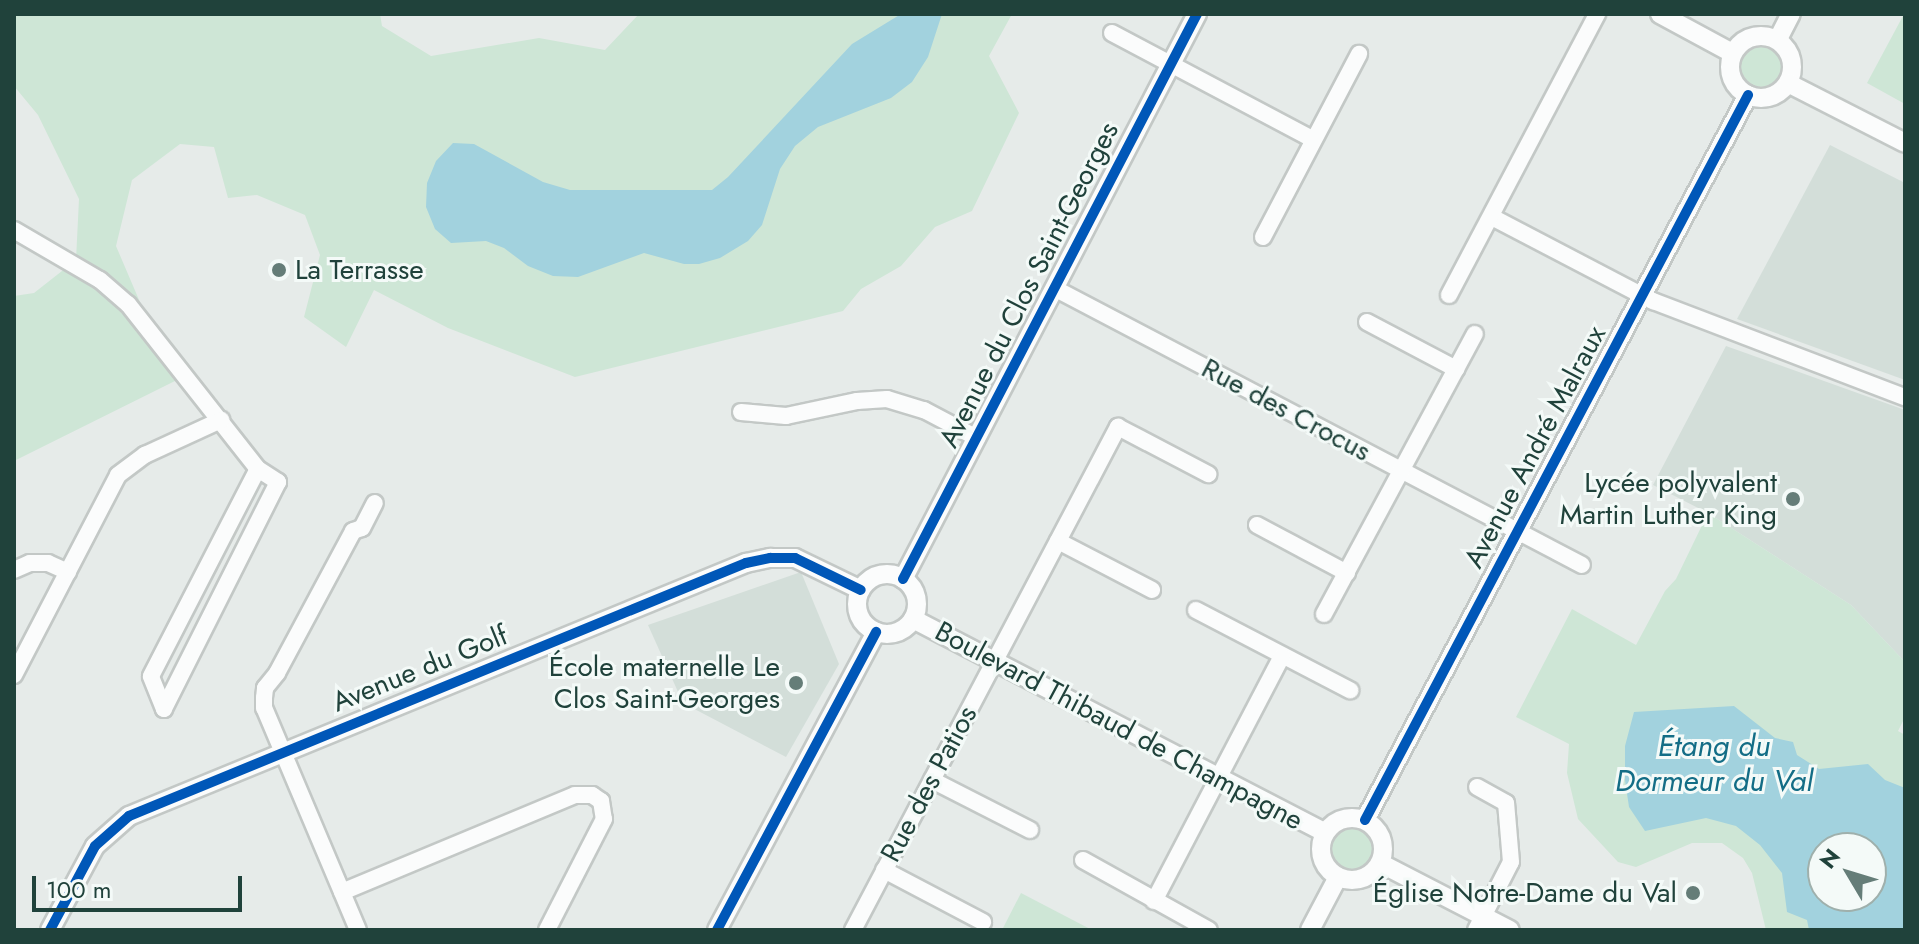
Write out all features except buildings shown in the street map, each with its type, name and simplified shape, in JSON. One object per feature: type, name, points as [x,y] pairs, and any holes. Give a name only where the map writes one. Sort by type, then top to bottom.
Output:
[{"type":"street","name":"Avenue du Clos Saint-Georges","points":[[903,579],[1197,14]]},
{"type":"street","points":[[1449,295],[1597,14]]},
{"type":"street","points":[[1660,14],[1732,53]]},
{"type":"street","points":[[1778,39],[1791,14]]},
{"type":"street","points":[[1112,33],[1312,139]]},
{"type":"street","points":[[1768,36],[1778,39],[1793,63],[1788,83],[1768,97],[1748,95],[1739,90],[1730,73],[1732,53],[1747,38],[1768,36]]},
{"type":"street","points":[[1263,237],[1359,54]]},
{"type":"street","points":[[1788,83],[1905,143]]},
{"type":"street","name":"Avenue André Malraux","points":[[1365,820],[1748,95]]},
{"type":"street","points":[[1492,217],[1641,296],[1905,397]]},
{"type":"street","points":[[14,230],[100,280],[128,304],[258,469],[278,482],[164,709],[151,676],[258,469]]},
{"type":"street","name":"Rue des Crocus","points":[[1054,288],[1582,565]]},
{"type":"street","points":[[1367,322],[1456,369]]},
{"type":"street","points":[[1324,614],[1475,334]]},
{"type":"street","points":[[741,412],[786,416],[857,401],[887,399],[924,410],[977,438]]},
{"type":"street","points":[[17,664],[118,475],[145,455],[221,420]]},
{"type":"street","name":"Rue des Patios","points":[[853,930],[1118,427],[1208,474]]},
{"type":"street","points":[[358,930],[264,708],[265,688],[277,673],[353,531],[362,528],[375,503]]},
{"type":"street","points":[[1257,525],[1347,573]]},
{"type":"street","points":[[1058,541],[1152,590]]},
{"type":"street","name":"Avenue du Golf","points":[[50,930],[95,846],[129,816],[284,751],[746,563],[770,558],[795,558],[861,590]]},
{"type":"street","points":[[14,570],[39,563],[68,572]]},
{"type":"street","points":[[884,574],[903,579],[917,601],[913,619],[893,634],[876,632],[861,619],[858,610],[861,590],[875,577],[884,574]]},
{"type":"street","points":[[1196,610],[1350,690]]},
{"type":"street","name":"Boulevard Thibaud de Champagne","points":[[913,619],[1325,833]]},
{"type":"street","points":[[717,930],[876,632]]},
{"type":"street","points":[[1154,901],[1282,656]]},
{"type":"street","points":[[932,780],[1030,830]]},
{"type":"street","points":[[1477,787],[1506,803],[1511,862],[1480,923]]},
{"type":"street","points":[[342,892],[575,795],[592,795],[601,801],[604,819],[547,930]]},
{"type":"street","points":[[1342,819],[1365,820],[1381,837],[1383,851],[1380,863],[1366,876],[1357,879],[1338,877],[1324,862],[1321,843],[1325,833],[1342,819]]},
{"type":"street","points":[[1083,860],[1209,930]]},
{"type":"street","points":[[1380,863],[1480,923],[1510,930]]},
{"type":"street","points":[[884,870],[983,922]]},
{"type":"street","points":[[1310,930],[1338,877]]},
{"type":"shaded area","points":[[1830,145],[1905,183],[1905,380],[1737,319]]},
{"type":"shaded area","name":"Lycée polyvalent Martin Luther King","points":[[1726,346],[1905,410],[1905,662],[1851,605],[1708,513],[1653,485]]},
{"type":"shaded area","points":[[801,572],[839,664],[786,757],[683,703],[648,625]]},
{"type":"green space","points":[[14,14],[380,14],[382,26],[431,56],[539,38],[605,50],[639,14],[1012,14],[989,56],[1019,113],[972,211],[935,227],[901,266],[861,289],[843,311],[575,377],[448,328],[374,290],[346,347],[304,317],[320,255],[305,215],[257,195],[228,198],[214,147],[180,144],[132,180],[116,246],[154,335],[183,377],[14,461],[14,296],[34,293],[76,260],[79,199],[38,115],[14,86]]},
{"type":"green space","points":[[1905,14],[1905,104],[1867,83]]},
{"type":"green space","points":[[1761,46],[1777,53],[1784,69],[1777,85],[1761,92],[1745,85],[1738,69],[1745,53]]},
{"type":"green space","points":[[1708,513],[1851,605],[1905,662],[1905,717],[1898,731],[1905,735],[1905,930],[1766,930],[1752,873],[1743,858],[1722,843],[1692,843],[1636,867],[1618,862],[1578,819],[1567,773],[1569,744],[1516,717],[1572,609],[1636,645],[1665,591],[1676,579]]},
{"type":"green space","points":[[1352,826],[1368,832],[1374,848],[1368,864],[1352,870],[1336,864],[1330,848],[1336,832]]},
{"type":"green space","points":[[1021,893],[1092,930],[1002,930]]},
{"type":"water","points":[[901,14],[942,14],[928,57],[912,82],[891,98],[818,127],[795,146],[780,169],[762,225],[748,241],[720,258],[699,264],[684,264],[644,253],[578,277],[553,276],[528,266],[504,248],[486,241],[451,243],[435,229],[426,207],[427,183],[436,161],[453,143],[474,144],[543,182],[570,190],[712,190],[728,177],[852,44]]},
{"type":"water","name":"Étang du Dormeur du Val","points":[[1734,706],[1775,738],[1793,742],[1797,755],[1819,769],[1868,764],[1885,780],[1905,788],[1905,930],[1809,930],[1807,920],[1787,912],[1782,873],[1760,845],[1736,826],[1706,818],[1645,831],[1629,807],[1625,746],[1634,712]]},
{"type":"cycle path","points":[[903,579],[1197,14]]},
{"type":"cycle path","points":[[1365,820],[1748,95]]},
{"type":"cycle path","points":[[50,930],[95,846],[129,816],[746,563],[770,558],[795,558],[861,590]]},
{"type":"cycle path","points":[[717,930],[876,632]]},
{"type":"place","name":"La Terrasse","points":[[279,270]]},
{"type":"place","name":"Lycée polyvalent Martin Luther King","points":[[1793,499]]},
{"type":"place","name":"École maternelle Le Clos Saint-Georges","points":[[796,683]]},
{"type":"place","name":"Église Notre-Dame du Val","points":[[1693,893]]}]
